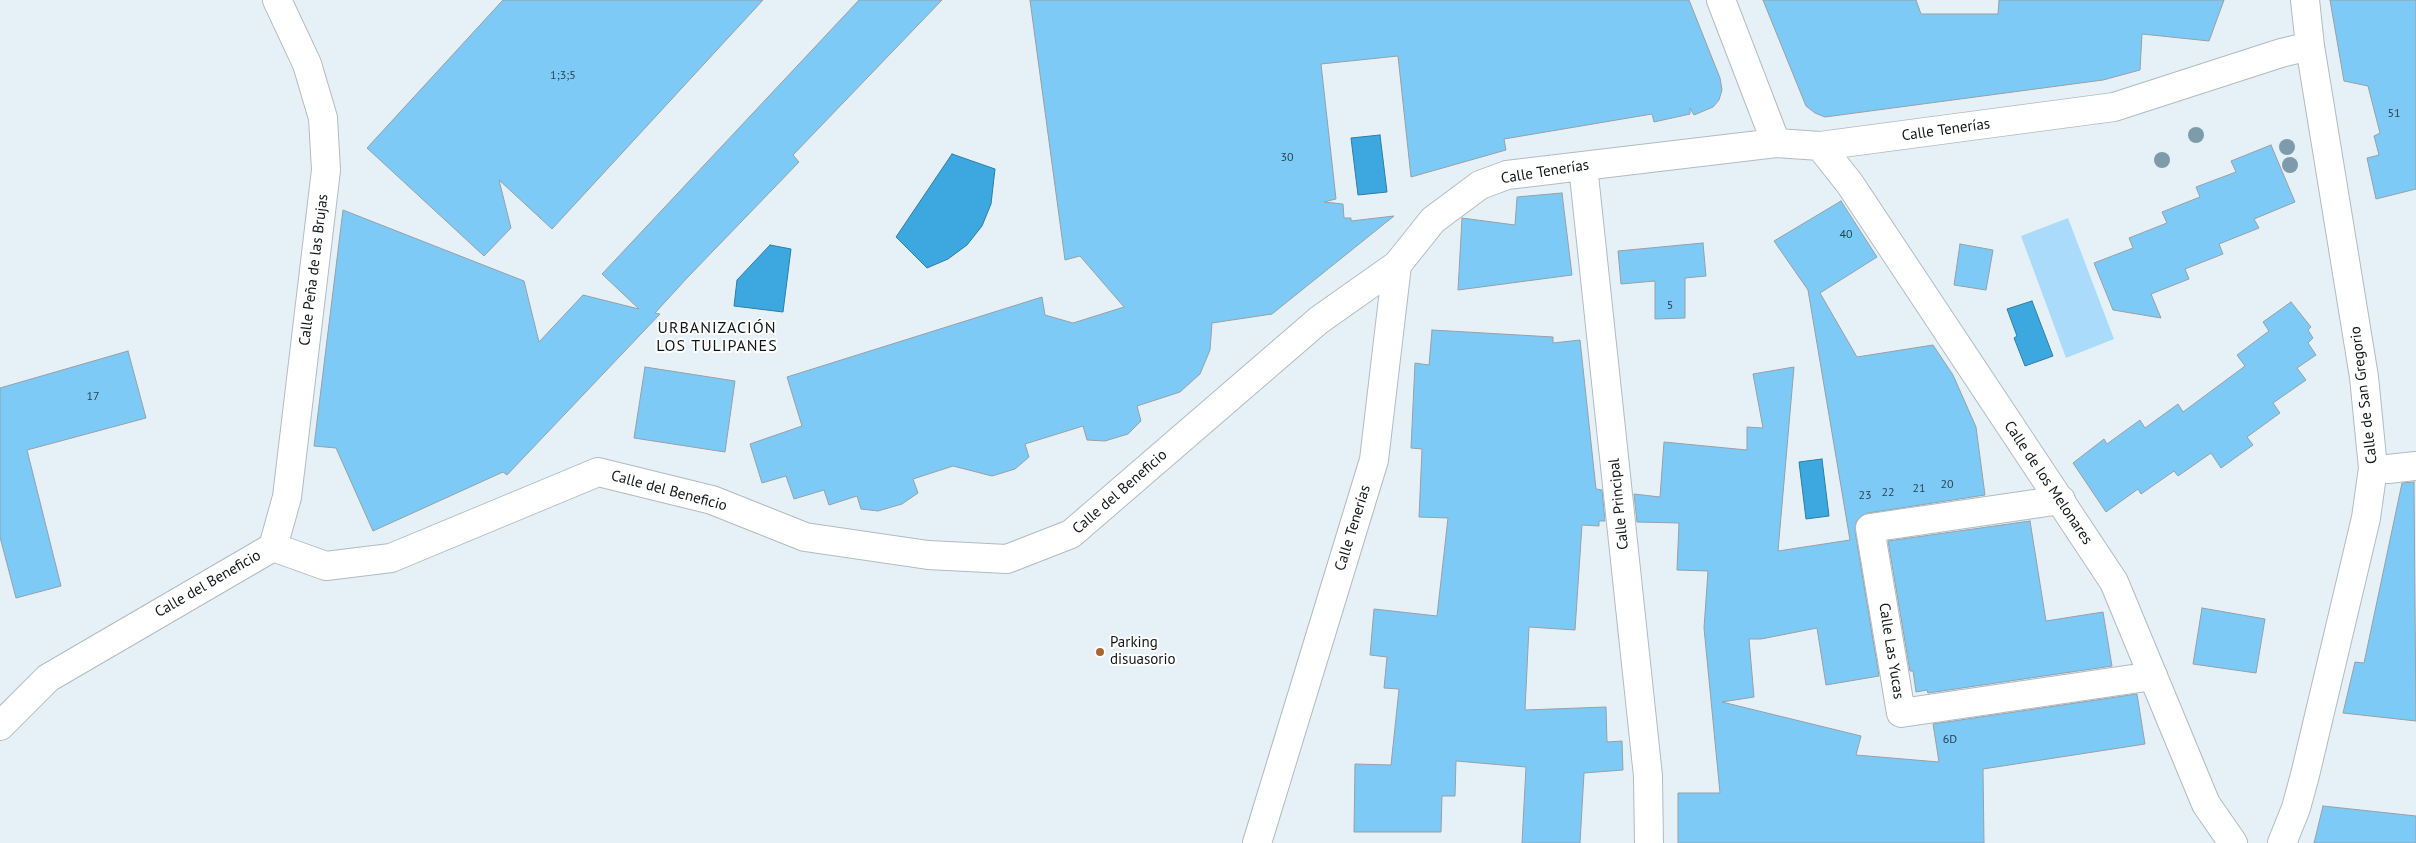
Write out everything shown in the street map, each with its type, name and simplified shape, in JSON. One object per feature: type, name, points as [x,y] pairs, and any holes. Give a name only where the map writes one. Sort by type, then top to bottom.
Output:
[{"type":"street","name":"Calle Peña de las Brujas","points":[[273,547],[287,497],[326,170],[323,118],[306,64],[277,0]]},
{"type":"street","points":[[1720,0],[1776,143]]},
{"type":"street","name":"Calle de San Gregorio","points":[[2285,839],[2303,783],[2366,518],[2373,468],[2364,377],[2304,0]]},
{"type":"street","name":"Calle Tenerías","points":[[1257,843],[1374,460],[1397,265],[1433,220],[1480,185],[1507,174],[1776,143],[1820,146],[2114,107],[2281,53],[2310,46]]},
{"type":"street","name":"Calle de los Melonares","points":[[1820,146],[1850,184],[2012,431],[2061,500],[2114,582],[2206,804],[2233,843]]},
{"type":"street","name":"Calle Principal","points":[[1584,166],[1648,776],[1649,843]]},
{"type":"street","name":"Calle del Beneficio","points":[[0,726],[48,678],[273,547],[326,566],[391,558],[598,472],[712,500],[805,537],[928,555],[1008,558],[1071,534],[1319,320],[1397,265]]},
{"type":"street","points":[[2373,468],[2388,470],[2416,466]]},
{"type":"street","name":"Calle Las Yucas","points":[[2061,500],[1870,528],[1901,713],[2153,676]]},
{"type":"shaded area","points":[[2068,218],[2114,339],[2066,358],[2021,236]]},
{"type":"water","points":[[1380,135],[1387,192],[1358,195],[1351,138]]},
{"type":"water","points":[[952,154],[995,169],[991,204],[982,226],[967,245],[948,259],[927,268],[896,237]]},
{"type":"water","points":[[770,245],[791,249],[783,312],[734,306],[737,280]]},
{"type":"water","points":[[2032,301],[2053,356],[2025,366],[2014,338],[2017,336],[2007,309]]},
{"type":"water","points":[[1822,459],[1829,516],[1806,519],[1799,462]]},
{"type":"building","points":[[503,0],[763,0],[552,229],[499,180],[511,228],[484,256],[367,148]]},
{"type":"building","points":[[859,0],[942,0],[793,155],[799,162],[687,278],[655,313],[660,314],[507,475],[503,472],[373,531],[336,448],[314,446],[343,210],[524,281],[539,342],[583,295],[639,309],[602,274]]},
{"type":"building","points":[[1030,0],[1689,0],[1720,78],[1722,90],[1719,100],[1713,107],[1694,115],[1690,108],[1690,114],[1654,122],[1652,114],[1504,139],[1506,150],[1411,177],[1398,56],[1321,64],[1336,199],[1324,202],[1343,204],[1344,218],[1351,218],[1351,221],[1394,216],[1272,314],[1212,323],[1210,350],[1200,374],[1180,392],[1137,406],[1141,421],[1128,434],[1105,441],[1087,440],[1083,426],[1025,444],[1029,457],[1015,469],[992,476],[953,466],[913,479],[918,493],[902,504],[878,511],[861,509],[857,496],[829,505],[824,490],[794,499],[786,476],[762,483],[750,444],[802,426],[787,377],[1042,297],[1045,315],[1073,323],[1124,307],[1080,256],[1065,260]]},
{"type":"building","points":[[1763,0],[1916,0],[1921,14],[1998,14],[1999,0],[2224,0],[2209,41],[2142,34],[2140,70],[2103,80],[1825,117],[1815,113],[1806,106]]},
{"type":"building","points":[[2330,0],[2416,0],[2416,189],[2376,199],[2367,158],[2379,155],[2374,136],[2380,133],[2368,86],[2344,81]]},
{"type":"building","points":[[2271,145],[2295,202],[2254,219],[2259,228],[2219,244],[2223,254],[2185,269],[2189,279],[2151,294],[2161,318],[2113,310],[2094,263],[2133,248],[2129,238],[2167,223],[2162,212],[2200,197],[2196,187],[2236,172],[2231,161]]},
{"type":"building","points":[[1562,193],[1572,275],[1458,290],[1462,218],[1515,225],[1517,197]]},
{"type":"building","points":[[1841,201],[1877,257],[1820,293],[1857,357],[1933,345],[1953,375],[1976,427],[1985,495],[1868,513],[1861,516],[1856,522],[1855,531],[1879,676],[1826,685],[1817,628],[1761,639],[1749,639],[1754,697],[1722,702],[1861,736],[1856,755],[1939,762],[1933,724],[2137,694],[2145,744],[1983,769],[1984,843],[1678,843],[1678,793],[1720,793],[1704,628],[1708,571],[1677,570],[1679,523],[1637,522],[1634,494],[1660,497],[1664,442],[1747,450],[1747,427],[1763,428],[1753,374],[1794,367],[1778,551],[1850,540],[1808,290],[1774,241]]},
{"type":"building","points":[[1703,243],[1706,276],[1685,278],[1685,318],[1655,319],[1655,281],[1621,284],[1618,251]]},
{"type":"building","points":[[1960,244],[1993,250],[1986,290],[1954,285]]},
{"type":"building","points":[[2291,302],[2311,327],[2308,330],[2313,338],[2308,343],[2316,355],[2297,368],[2306,380],[2273,403],[2280,413],[2247,437],[2253,445],[2221,468],[2211,453],[2178,476],[2174,471],[2141,494],[2138,489],[2106,512],[2073,463],[2104,439],[2107,444],[2140,420],[2145,428],[2178,404],[2183,412],[2245,366],[2237,355],[2269,331],[2263,322]]},
{"type":"building","points":[[1432,330],[1553,337],[1553,343],[1580,340],[1596,489],[1602,490],[1605,521],[1599,521],[1599,526],[1582,525],[1575,630],[1529,627],[1525,710],[1606,707],[1607,742],[1622,741],[1623,770],[1584,773],[1580,843],[1522,843],[1526,767],[1456,761],[1455,796],[1442,796],[1441,832],[1354,832],[1355,764],[1391,765],[1399,689],[1384,688],[1387,657],[1370,655],[1374,609],[1437,616],[1448,518],[1419,517],[1422,449],[1411,448],[1415,363],[1429,365]]},
{"type":"building","points":[[128,351],[146,418],[27,450],[61,586],[16,598],[0,537],[0,388]]},
{"type":"building","points":[[645,367],[735,381],[725,452],[634,438]]},
{"type":"building","points":[[2414,482],[2416,721],[2343,713],[2355,662],[2364,663],[2402,483]]},
{"type":"building","points":[[2030,521],[2046,621],[2103,612],[2112,666],[1928,693],[1927,690],[1916,692],[1913,671],[1910,671],[1888,541]]},
{"type":"building","points":[[2202,608],[2265,619],[2256,673],[2193,664]]},
{"type":"building","points":[[2323,806],[2416,816],[2416,843],[2314,843]]},
{"type":"place","name":"Parking disuasorio","points":[[1100,652]]},
{"type":"district","name":"URBANIZACIÓN LOS TULIPANES","points":[[717,337]]}]
